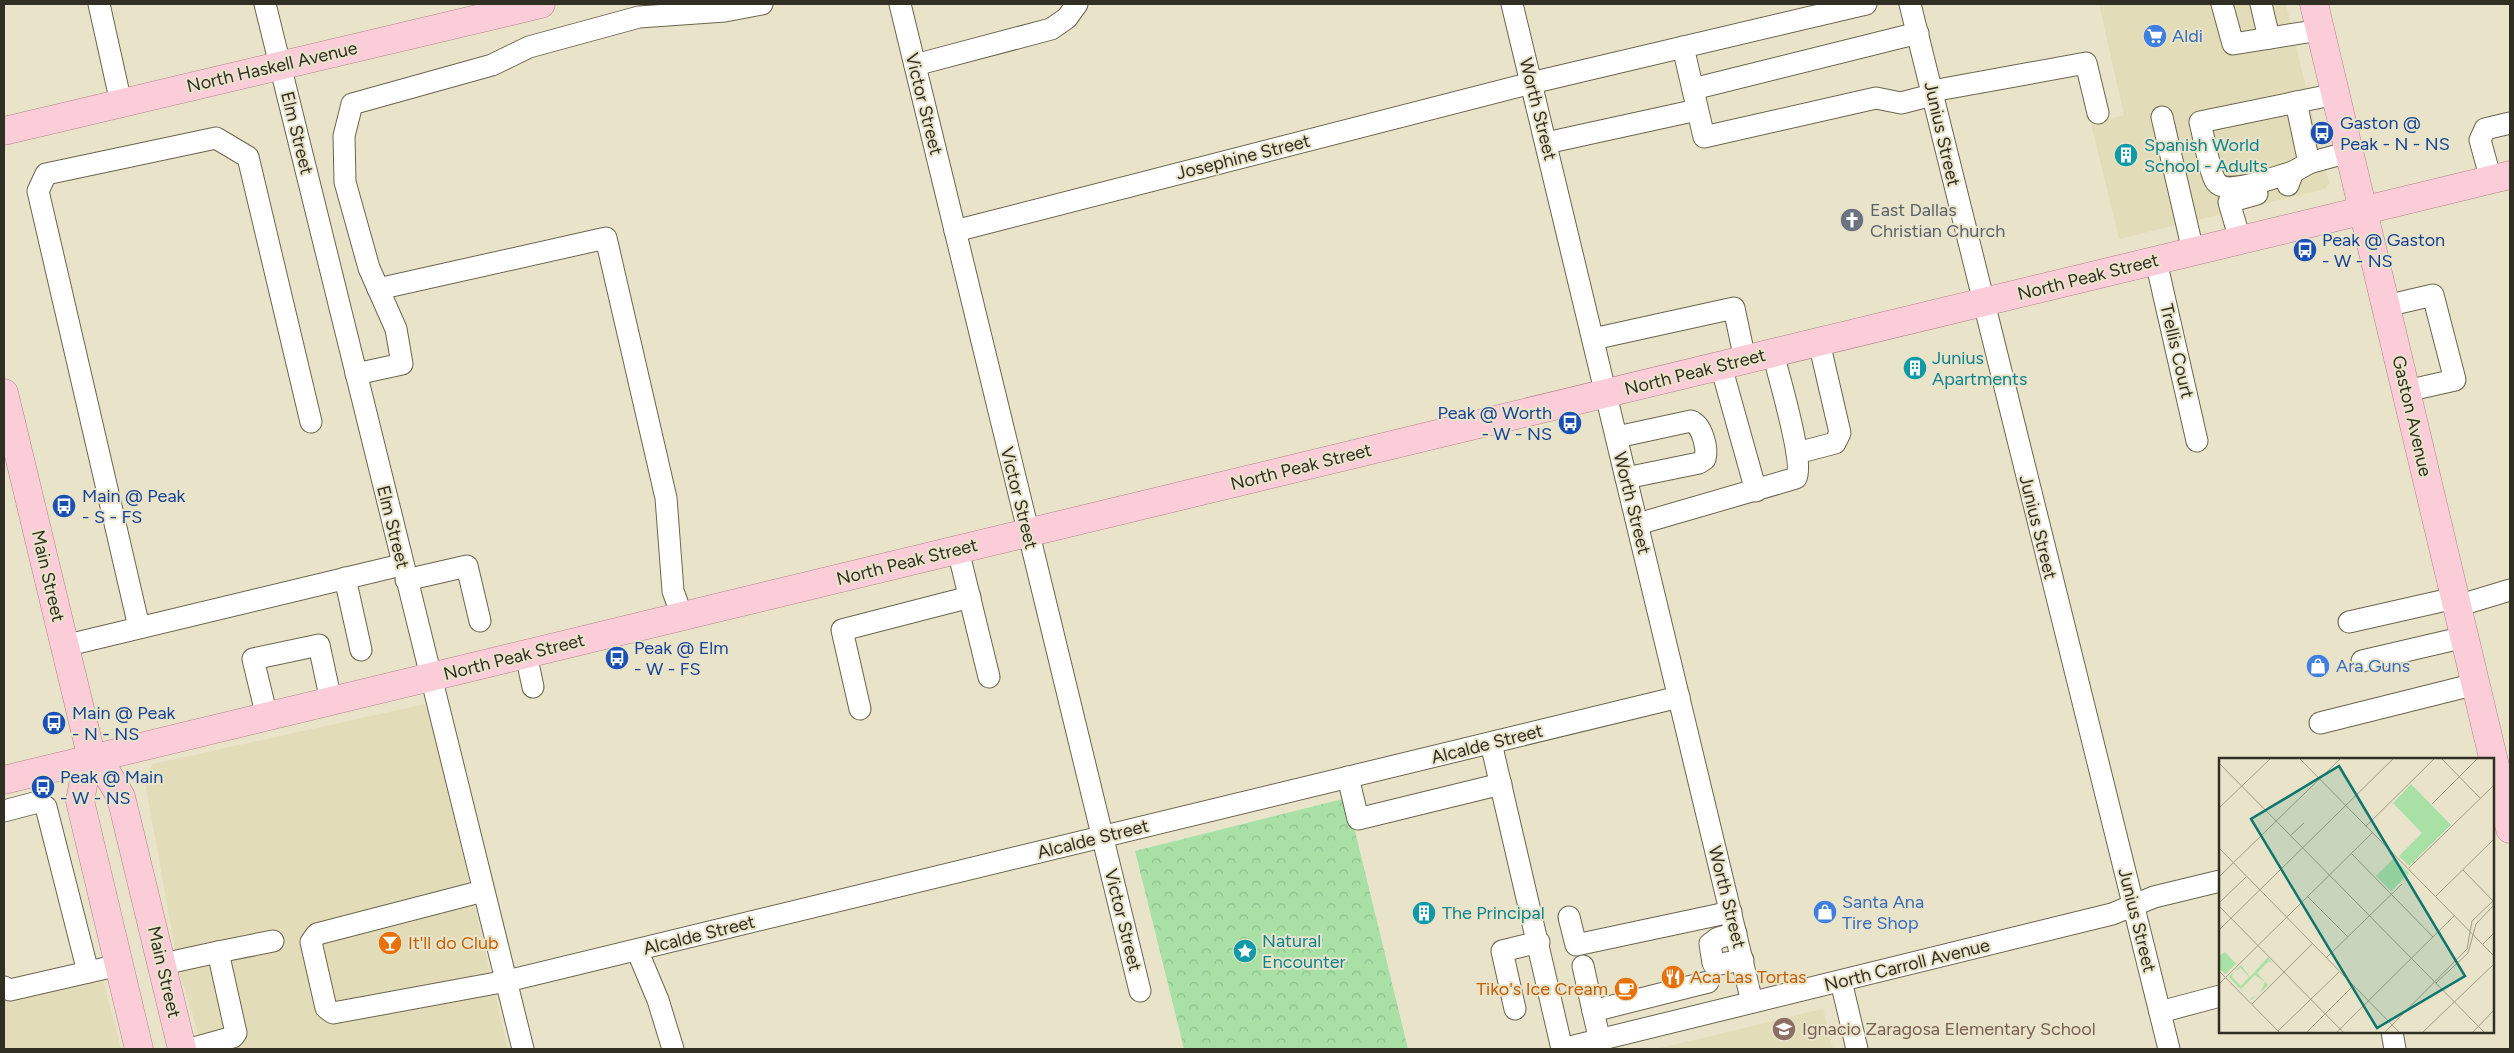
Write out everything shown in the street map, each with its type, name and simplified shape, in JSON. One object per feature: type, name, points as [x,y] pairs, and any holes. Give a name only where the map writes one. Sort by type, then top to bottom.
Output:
[{"type":"main road","name":"North Haskell Avenue","points":[[4,131],[280,65],[494,9],[541,4]]},
{"type":"main road","name":"Gaston Avenue","points":[[2317,17],[2492,758]]},
{"type":"main road","name":"North Peak Street","points":[[4,780],[2500,177]]},
{"type":"main road","name":"Main Street","points":[[4,393],[7,421],[92,759],[108,775],[121,797],[163,964],[182,1049]]},
{"type":"main road","points":[[92,759],[84,780],[80,801],[139,1049]]},
{"type":"main road","name":"Gaston Avenue","points":[[2494,767],[2505,817]]},
{"type":"street","points":[[99,4],[121,103]]},
{"type":"street","name":"Elm Street","points":[[264,4],[523,1049]]},
{"type":"street","points":[[356,374],[402,364],[396,329],[369,268],[345,182],[344,136],[352,104],[492,65],[529,47],[639,16],[725,11],[762,4]]},
{"type":"street","name":"Victor Street","points":[[900,4],[1140,991]]},
{"type":"street","points":[[915,64],[1051,29],[1067,18],[1077,4]]},
{"type":"street","name":"Worth Street","points":[[1512,4],[1752,1002]]},
{"type":"street","name":"Josephine Street","points":[[955,231],[1532,83],[1866,4]]},
{"type":"street","name":"Junius Street","points":[[1910,4],[2169,1049]]},
{"type":"street","points":[[2222,4],[2233,44],[2269,38],[2317,17]]},
{"type":"street","points":[[2261,4],[2269,38]]},
{"type":"street","points":[[1693,89],[1918,33]]},
{"type":"street","points":[[1683,47],[1704,137],[1876,98],[1901,103],[1932,93],[2086,64],[2098,113]]},
{"type":"street","points":[[2336,94],[2200,122],[2215,181],[2224,188],[2237,188],[2349,152]]},
{"type":"street","points":[[2240,240],[2229,202],[2288,186],[2301,167],[2296,102]]},
{"type":"street","points":[[1546,143],[1697,110]]},
{"type":"street","points":[[2162,117],[2193,252]]},
{"type":"street","points":[[2500,177],[2480,140],[2485,129],[2510,122]]},
{"type":"street","points":[[139,628],[38,190],[46,174],[216,138],[248,157],[311,422]]},
{"type":"street","points":[[378,289],[606,238],[666,498],[673,591],[682,616]]},
{"type":"street","name":"Trellis Court","points":[[2156,260],[2197,441]]},
{"type":"street","points":[[2386,306],[2433,295],[2456,380],[2406,391]]},
{"type":"street","points":[[1593,339],[1734,308],[1733,363],[1756,491]]},
{"type":"street","points":[[1797,453],[1835,443],[1840,433],[1819,342]]},
{"type":"street","points":[[1638,524],[1796,478],[1798,471],[1797,453],[1773,353]]},
{"type":"street","points":[[1617,437],[1636,431],[1691,421],[1700,428],[1707,453],[1705,459],[1699,463],[1626,478]]},
{"type":"street","points":[[958,550],[990,678]]},
{"type":"street","points":[[64,646],[345,578],[467,566],[480,621]]},
{"type":"street","points":[[345,578],[361,650]]},
{"type":"street","points":[[2349,622],[2510,590]]},
{"type":"street","points":[[860,709],[842,630],[970,598]]},
{"type":"street","points":[[2362,661],[2465,637]]},
{"type":"street","points":[[267,717],[253,659],[318,645],[331,701]]},
{"type":"street","points":[[526,654],[533,687]]},
{"type":"street","points":[[2320,723],[2476,684]]},
{"type":"street","name":"Alcalde Street","points":[[483,891],[317,934],[312,942],[326,1008],[333,1013],[506,981],[1679,697]]},
{"type":"street","points":[[1491,743],[1539,942],[1562,1049]]},
{"type":"street","points":[[1348,777],[1358,819],[1501,784]]},
{"type":"street","points":[[4,811],[38,802],[46,807],[88,972]]},
{"type":"street","name":"North Carroll Avenue","points":[[1562,1049],[2112,914],[2154,897],[2219,881]]},
{"type":"street","points":[[1569,917],[1576,945],[1731,912]]},
{"type":"street","points":[[1714,1012],[1710,973],[1710,944],[1718,938],[1736,933]]},
{"type":"street","points":[[163,964],[273,941]]},
{"type":"street","points":[[1515,1009],[1502,950],[1539,942]]},
{"type":"street","points":[[637,950],[658,1000],[673,1049]]},
{"type":"street","points":[[190,1049],[233,1037],[236,1033],[218,952]]},
{"type":"street","points":[[1592,1011],[1710,973],[1720,964],[1743,960]]},
{"type":"street","points":[[4,987],[10,990],[120,965]]},
{"type":"street","points":[[1583,966],[1600,1041]]},
{"type":"street","points":[[1841,981],[1857,1049]]},
{"type":"street","points":[[2160,1012],[2219,996]]},
{"type":"street","points":[[2392,1033],[2396,1049]]},
{"type":"shaded area","points":[[2099,4],[2286,4],[2329,183],[2325,189],[2119,239],[2091,124],[2124,115]]},
{"type":"shaded area","points":[[425,704],[432,723],[508,1049],[203,1049],[179,971],[144,776],[153,764]]},
{"type":"shaded area","points":[[102,975],[121,1049],[4,1049],[4,999]]},
{"type":"shaded area","name":"Ignacio Zaragosa Elementary School","points":[[1823,1009],[1833,1049],[1656,1049]]},
{"type":"green space","points":[[1347,798],[1408,1049],[1184,1049],[1135,851]]},
{"type":"place","name":"Aldi","points":[[2155,36]]},
{"type":"place","name":"Gaston @ Peak - N - NS","points":[[2322,133]]},
{"type":"place","name":"Spanish World School - Adults","points":[[2126,155]]},
{"type":"place","name":"East Dallas Christian Church","points":[[1852,220]]},
{"type":"place","name":"Peak @ Gaston - W - NS","points":[[2305,250]]},
{"type":"place","name":"Junius Apartments","points":[[1915,368]]},
{"type":"place","name":"Peak @ Worth - W - NS","points":[[1570,423]]},
{"type":"place","name":"Main @ Peak - S - FS","points":[[64,506]]},
{"type":"place","name":"Peak @ Elm - W - FS","points":[[617,658]]},
{"type":"place","name":"Ara Guns","points":[[2318,666]]},
{"type":"place","name":"Main @ Peak - N - NS","points":[[54,723]]},
{"type":"place","name":"Peak @ Main - W - NS","points":[[43,787]]},
{"type":"place","name":"Santa Ana Tire Shop","points":[[1825,912]]},
{"type":"place","name":"The Principal","points":[[1424,913]]},
{"type":"place","name":"It'll do Club","points":[[390,943]]},
{"type":"place","name":"Natural Encounter","points":[[1245,951]]},
{"type":"place","name":"Aca Las Tortas","points":[[1673,977]]},
{"type":"place","name":"Tiko's Ice Cream","points":[[1626,989]]},
{"type":"place","name":"Ignacio Zaragosa Elementary School","points":[[1784,1029]]}]
